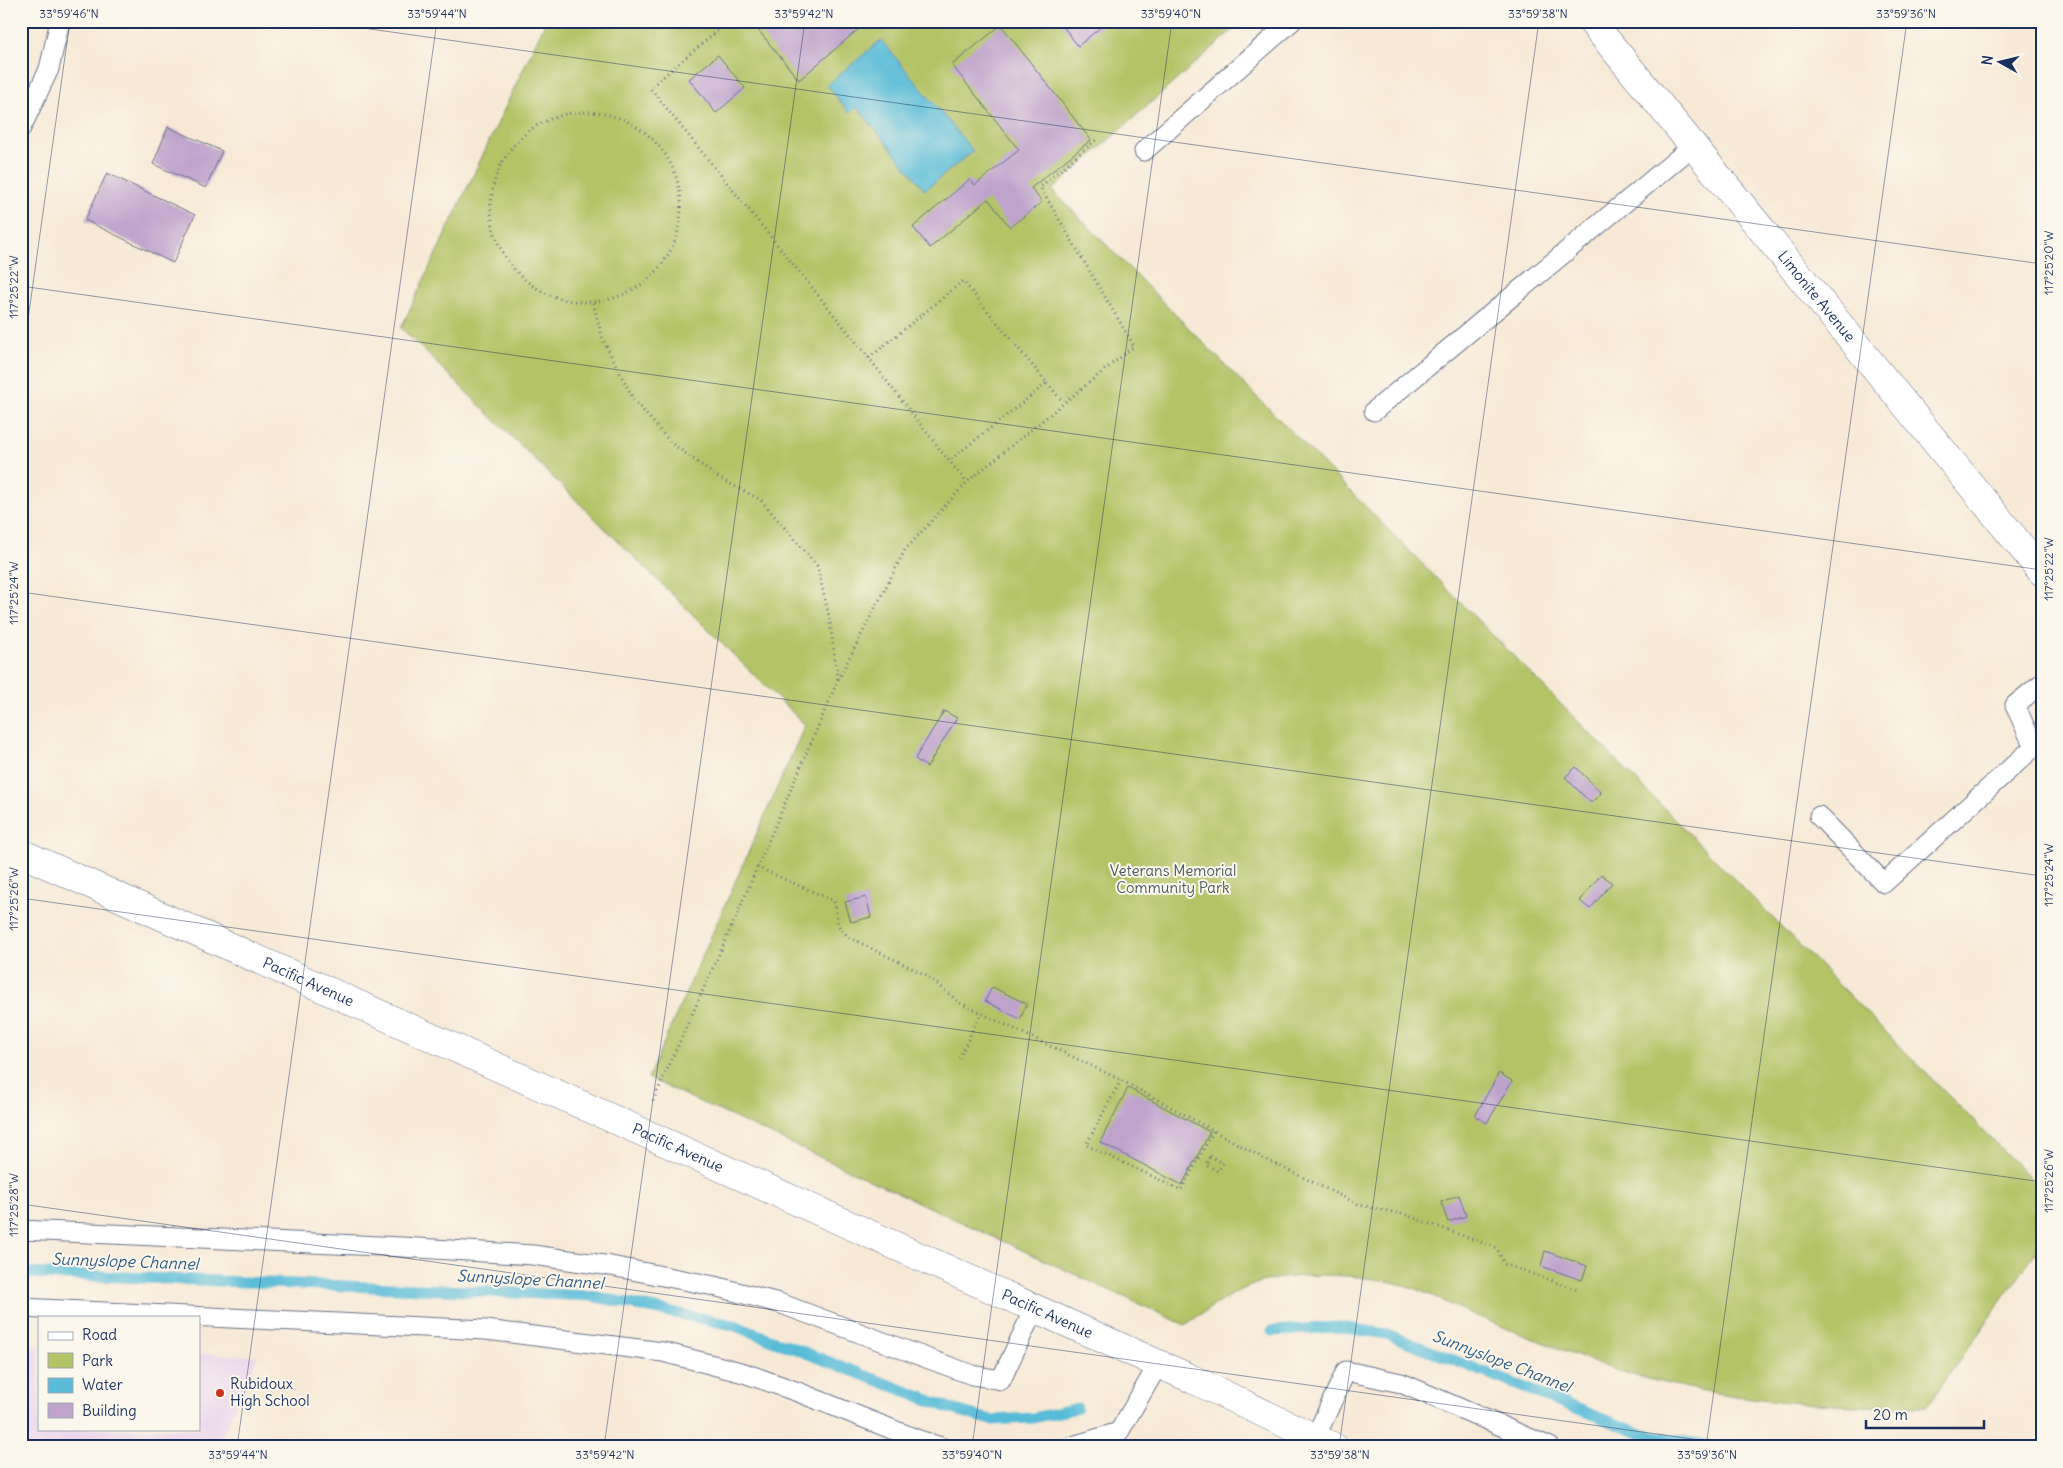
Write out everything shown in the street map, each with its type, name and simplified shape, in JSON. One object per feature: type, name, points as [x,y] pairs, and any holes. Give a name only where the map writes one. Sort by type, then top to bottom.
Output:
[{"type":"street","name":"Limonite Avenue","points":[[1591,21],[2042,572]]},
{"type":"street","name":"Pacific Avenue","points":[[21,853],[1158,1365],[1324,1442]]},
{"type":"lane","points":[[21,128],[49,69],[60,21]]},
{"type":"lane","points":[[1144,151],[1292,21]]},
{"type":"lane","points":[[1374,412],[1693,146]]},
{"type":"lane","points":[[1819,816],[1884,884],[2034,746],[2015,705],[2042,684]]},
{"type":"lane","points":[[21,1230],[402,1247],[534,1255],[611,1266],[714,1286],[779,1303],[972,1375],[1001,1380],[1034,1309]]},
{"type":"lane","points":[[21,1308],[190,1316]]},
{"type":"lane","points":[[200,1316],[486,1330],[663,1352],[744,1373],[941,1447]]},
{"type":"lane","points":[[1069,1447],[1120,1432],[1158,1365]]},
{"type":"lane","points":[[1324,1442],[1346,1371],[1401,1383],[1550,1447]]},
{"type":"path","points":[[730,21],[650,88],[869,358],[948,461],[967,482]]},
{"type":"path","points":[[596,110],[634,122],[664,149],[681,186],[681,226],[665,263],[635,290],[593,303],[557,299],[522,278],[498,246],[490,207],[498,167],[522,135],[556,114],[596,110]]},
{"type":"path","points":[[652,1104],[838,680],[905,550],[967,482],[1134,346],[1040,187],[1097,139]]},
{"type":"path","points":[[869,358],[962,281],[1063,402]]},
{"type":"path","points":[[593,303],[602,340],[634,400],[670,442],[719,478],[761,500],[817,566],[829,616],[838,680]]},
{"type":"path","points":[[948,461],[1047,382]]},
{"type":"path","points":[[757,867],[834,901],[838,925],[848,937],[926,975],[960,1003],[1121,1080],[1269,1160],[1360,1205],[1406,1215],[1497,1248],[1504,1264],[1578,1290]]},
{"type":"path","points":[[959,1058],[981,1013]]},
{"type":"path","points":[[1121,1080],[1086,1145],[1181,1190],[1214,1130]]},
{"type":"path","points":[[1210,1156],[1223,1163],[1218,1171],[1206,1165],[1210,1156]]},
{"type":"shaded area","name":"Rubidoux High School","points":[[21,1347],[38,1347],[38,1430],[200,1430],[200,1354],[258,1356],[217,1447],[21,1447]]},
{"type":"green space","name":"Veterans Memorial Community Park","points":[[546,21],[1243,21],[1052,190],[2042,1190],[2042,1243],[1926,1407],[1810,1404],[1735,1396],[1660,1382],[1622,1372],[1495,1324],[1413,1288],[1397,1283],[1361,1277],[1323,1275],[1287,1277],[1259,1283],[1226,1298],[1185,1325],[648,1078],[805,725],[401,328]]},
{"type":"water","points":[[881,40],[973,151],[925,190],[857,107],[849,113],[827,85]]},
{"type":"building","points":[[759,21],[868,21],[799,80],[754,25]]},
{"type":"building","points":[[1059,21],[1108,21],[1078,46]]},
{"type":"building","points":[[1001,25],[1091,140],[1031,188],[1042,202],[1010,227],[988,199],[930,248],[913,227],[970,179],[975,185],[1019,150],[952,65]]},
{"type":"building","points":[[718,55],[745,88],[716,113],[689,79]]},
{"type":"building","points":[[168,127],[222,151],[206,188],[153,164]]},
{"type":"building","points":[[107,173],[195,215],[173,263],[85,220]]},
{"type":"building","points":[[944,711],[957,718],[927,767],[915,759]]},
{"type":"building","points":[[1576,767],[1601,793],[1591,803],[1565,777]]},
{"type":"building","points":[[1601,874],[1612,883],[1590,909],[1580,901]]},
{"type":"building","points":[[866,897],[871,917],[851,922],[845,902]]},
{"type":"building","points":[[992,987],[1027,1004],[1020,1019],[985,1001]]},
{"type":"building","points":[[1499,1073],[1512,1081],[1487,1123],[1475,1116]]},
{"type":"building","points":[[1128,1088],[1210,1132],[1182,1185],[1100,1142]]},
{"type":"building","points":[[1459,1195],[1466,1216],[1448,1222],[1441,1202]]},
{"type":"building","points":[[1545,1251],[1587,1266],[1582,1280],[1541,1266]]},
{"type":"waterway","name":"Sunnyslope Channel","points":[[21,1273],[592,1296],[733,1325],[952,1409],[991,1420],[1033,1418],[1077,1408]]},
{"type":"waterway","name":"Sunnyslope Channel","points":[[1272,1331],[1339,1327],[1387,1334],[1642,1434],[1717,1447]]},
{"type":"place","name":"Rubidoux High School","points":[[220,1393]]}]
